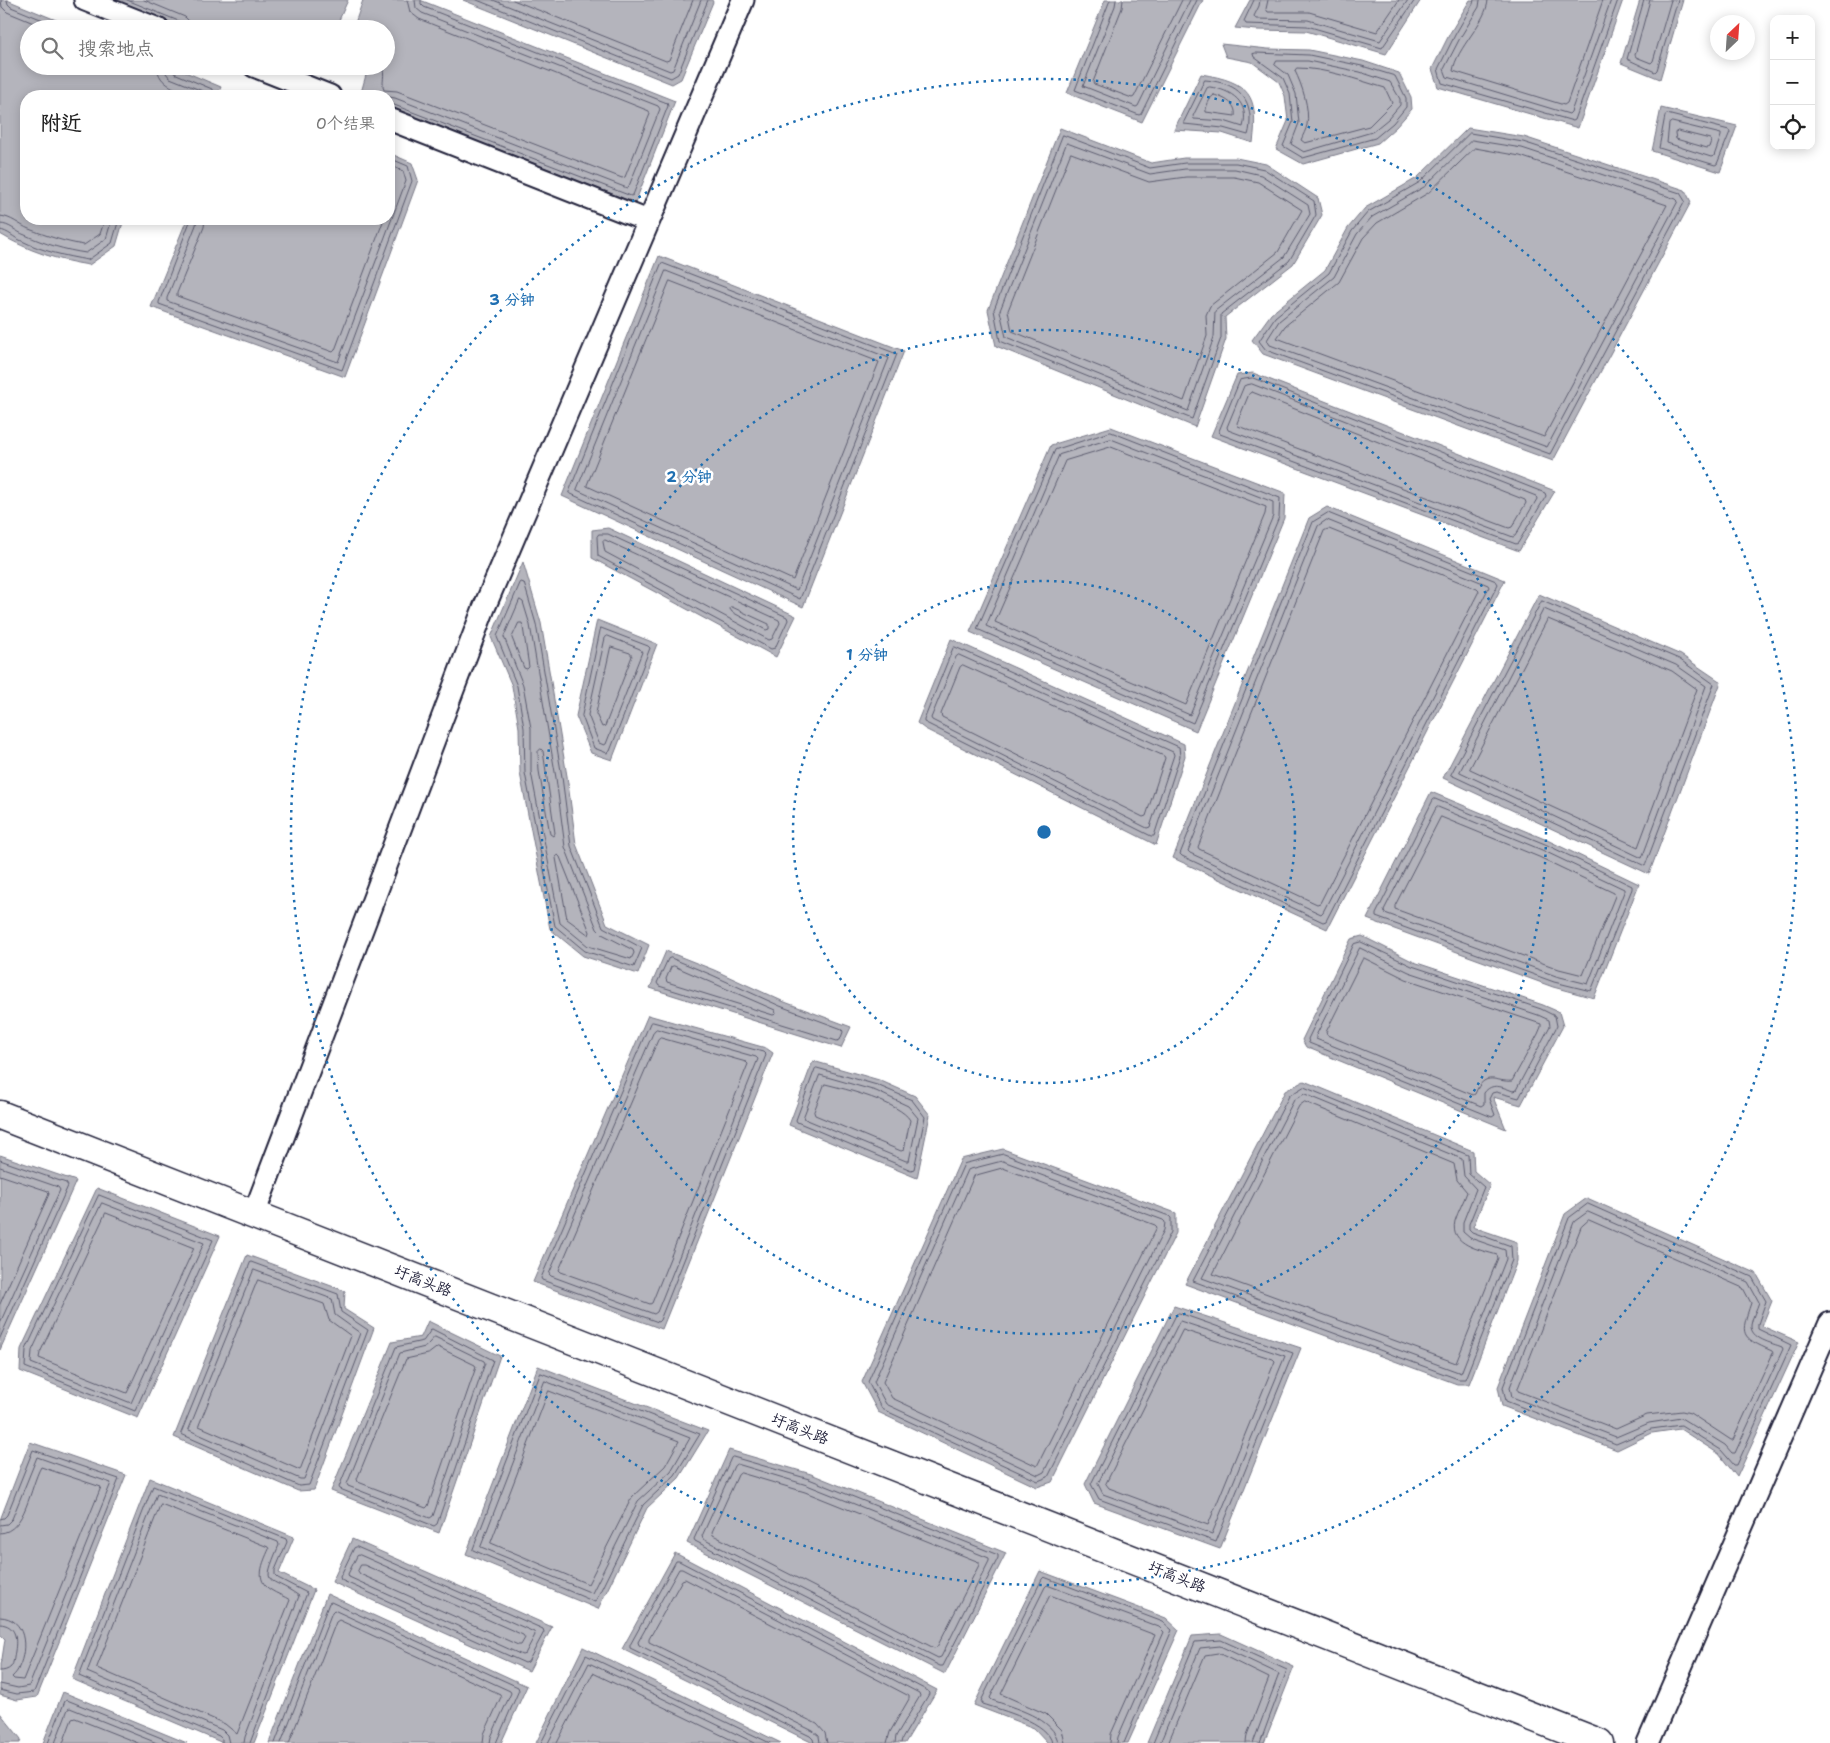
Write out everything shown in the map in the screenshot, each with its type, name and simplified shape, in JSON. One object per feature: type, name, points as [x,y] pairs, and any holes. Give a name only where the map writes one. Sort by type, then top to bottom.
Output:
[{"type":"street","points":[[85,0],[135,20]]},
{"type":"street","points":[[254,1214],[484,608],[743,0]]},
{"type":"street","points":[[277,75],[315,90]]},
{"type":"street","points":[[395,121],[648,221]]},
{"type":"street","name":"圩高头路","points":[[0,1115],[1599,1743]]},
{"type":"street","points":[[1648,1743],[1830,1323]]},
{"type":"water","points":[[0,0],[7,0],[56,20],[20,20],[20,75],[192,75],[221,87],[220,90],[20,90],[20,225],[122,225],[116,246],[89,265],[43,254],[0,234]]},
{"type":"water","points":[[114,0],[348,0],[339,20],[163,20]]},
{"type":"water","points":[[363,0],[420,0],[675,101],[635,203],[395,109],[395,90],[362,90],[366,75],[395,75],[395,20],[356,20]]},
{"type":"water","points":[[463,0],[712,0],[713,2],[681,79],[672,84]]},
{"type":"water","points":[[1105,0],[1203,0],[1142,122],[1067,93]]},
{"type":"water","points":[[1250,0],[1421,0],[1386,54],[1306,31],[1235,28]]},
{"type":"water","points":[[1470,0],[1623,0],[1578,128],[1438,87],[1432,69],[1450,33]]},
{"type":"water","points":[[1640,0],[1683,0],[1660,79],[1621,63]]},
{"type":"water","points":[[1221,44],[1268,49],[1309,50],[1363,61],[1399,73],[1411,97],[1412,109],[1378,143],[1303,164],[1276,149],[1288,121],[1285,96],[1279,82],[1252,62],[1226,57]]},
{"type":"water","points":[[1201,74],[1231,81],[1248,94],[1254,113],[1253,143],[1222,133],[1174,130]]},
{"type":"water","points":[[1661,108],[1737,126],[1720,172],[1652,151]]},
{"type":"water","points":[[1060,128],[1151,163],[1184,158],[1236,158],[1266,164],[1318,198],[1322,215],[1293,264],[1225,317],[1226,339],[1195,427],[996,346],[988,310]]},
{"type":"water","points":[[1468,128],[1524,137],[1685,190],[1691,202],[1553,461],[1263,354],[1252,340],[1271,314],[1325,270],[1348,228],[1365,208],[1417,178]]},
{"type":"water","points":[[395,156],[412,163],[418,180],[345,377],[151,307],[185,225],[395,225]]},
{"type":"water","points":[[659,256],[904,351],[803,607],[562,496]]},
{"type":"water","points":[[1253,373],[1555,491],[1519,551],[1211,436],[1237,375]]},
{"type":"water","points":[[1111,427],[1285,493],[1284,518],[1196,731],[970,632],[1051,445]]},
{"type":"water","points":[[1327,507],[1505,580],[1327,929],[1173,858],[1309,518]]},
{"type":"water","points":[[608,528],[796,616],[776,657],[592,558],[592,530]]},
{"type":"water","points":[[523,562],[541,623],[567,776],[576,844],[607,924],[649,945],[638,974],[583,956],[550,929],[520,773],[519,728],[512,686],[491,637]]},
{"type":"water","points":[[1539,594],[1681,655],[1721,682],[1649,874],[1443,778]]},
{"type":"water","points":[[597,620],[657,644],[612,760],[591,753],[576,716]]},
{"type":"water","points":[[951,639],[1184,744],[1185,756],[1156,845],[925,729],[917,723]]},
{"type":"water","points":[[1431,792],[1547,840],[1639,884],[1594,998],[1553,987],[1367,919]]},
{"type":"water","points":[[1362,936],[1414,962],[1559,1012],[1563,1026],[1521,1105],[1493,1097],[1506,1129],[1306,1047],[1302,1040],[1351,939]]},
{"type":"water","points":[[666,951],[714,970],[782,1001],[851,1027],[841,1048],[650,988]]},
{"type":"water","points":[[648,1015],[766,1048],[773,1053],[662,1329],[533,1282]]},
{"type":"water","points":[[813,1061],[879,1080],[915,1096],[930,1115],[917,1178],[789,1125]]},
{"type":"water","points":[[1304,1081],[1473,1151],[1474,1171],[1490,1185],[1473,1227],[1517,1242],[1517,1261],[1469,1384],[1457,1384],[1185,1284],[1285,1091]]},
{"type":"water","points":[[1003,1149],[1176,1213],[1176,1233],[1052,1482],[1037,1487],[878,1412],[862,1382],[961,1159]]},
{"type":"water","points":[[0,1155],[76,1181],[0,1350]]},
{"type":"water","points":[[97,1188],[220,1236],[138,1418],[20,1371],[21,1349]]},
{"type":"water","points":[[1587,1198],[1756,1273],[1772,1301],[1762,1326],[1799,1342],[1737,1477],[1719,1454],[1680,1429],[1652,1433],[1617,1450],[1502,1406],[1498,1387],[1565,1214]]},
{"type":"water","points":[[247,1255],[345,1291],[344,1309],[374,1328],[314,1490],[298,1491],[174,1437]]},
{"type":"water","points":[[1174,1306],[1301,1348],[1220,1549],[1094,1503],[1085,1484]]},
{"type":"water","points":[[428,1321],[500,1356],[439,1533],[331,1491],[392,1342],[421,1337]]},
{"type":"water","points":[[538,1366],[708,1431],[679,1478],[647,1508],[598,1609],[466,1554]]},
{"type":"water","points":[[30,1442],[126,1475],[37,1697],[17,1700],[0,1695],[0,1664],[5,1639],[0,1634],[0,1520]]},
{"type":"water","points":[[729,1450],[811,1474],[1006,1553],[945,1674],[687,1543]]},
{"type":"water","points":[[150,1478],[294,1537],[279,1573],[314,1590],[254,1743],[223,1743],[72,1679]]},
{"type":"water","points":[[352,1539],[552,1627],[529,1671],[332,1582]]},
{"type":"water","points":[[675,1553],[937,1690],[905,1743],[813,1743],[622,1649]]},
{"type":"water","points":[[1040,1571],[1166,1618],[1179,1630],[1128,1743],[1048,1743],[1034,1728],[974,1705]]},
{"type":"water","points":[[327,1594],[527,1686],[501,1743],[269,1743]]},
{"type":"water","points":[[1221,1634],[1294,1667],[1264,1743],[1147,1743],[1192,1636]]},
{"type":"water","points":[[583,1647],[781,1743],[536,1743]]},
{"type":"water","points":[[63,1692],[187,1743],[43,1743]]},
{"type":"water","points":[[0,1713],[21,1739],[20,1743],[0,1743]]}]
